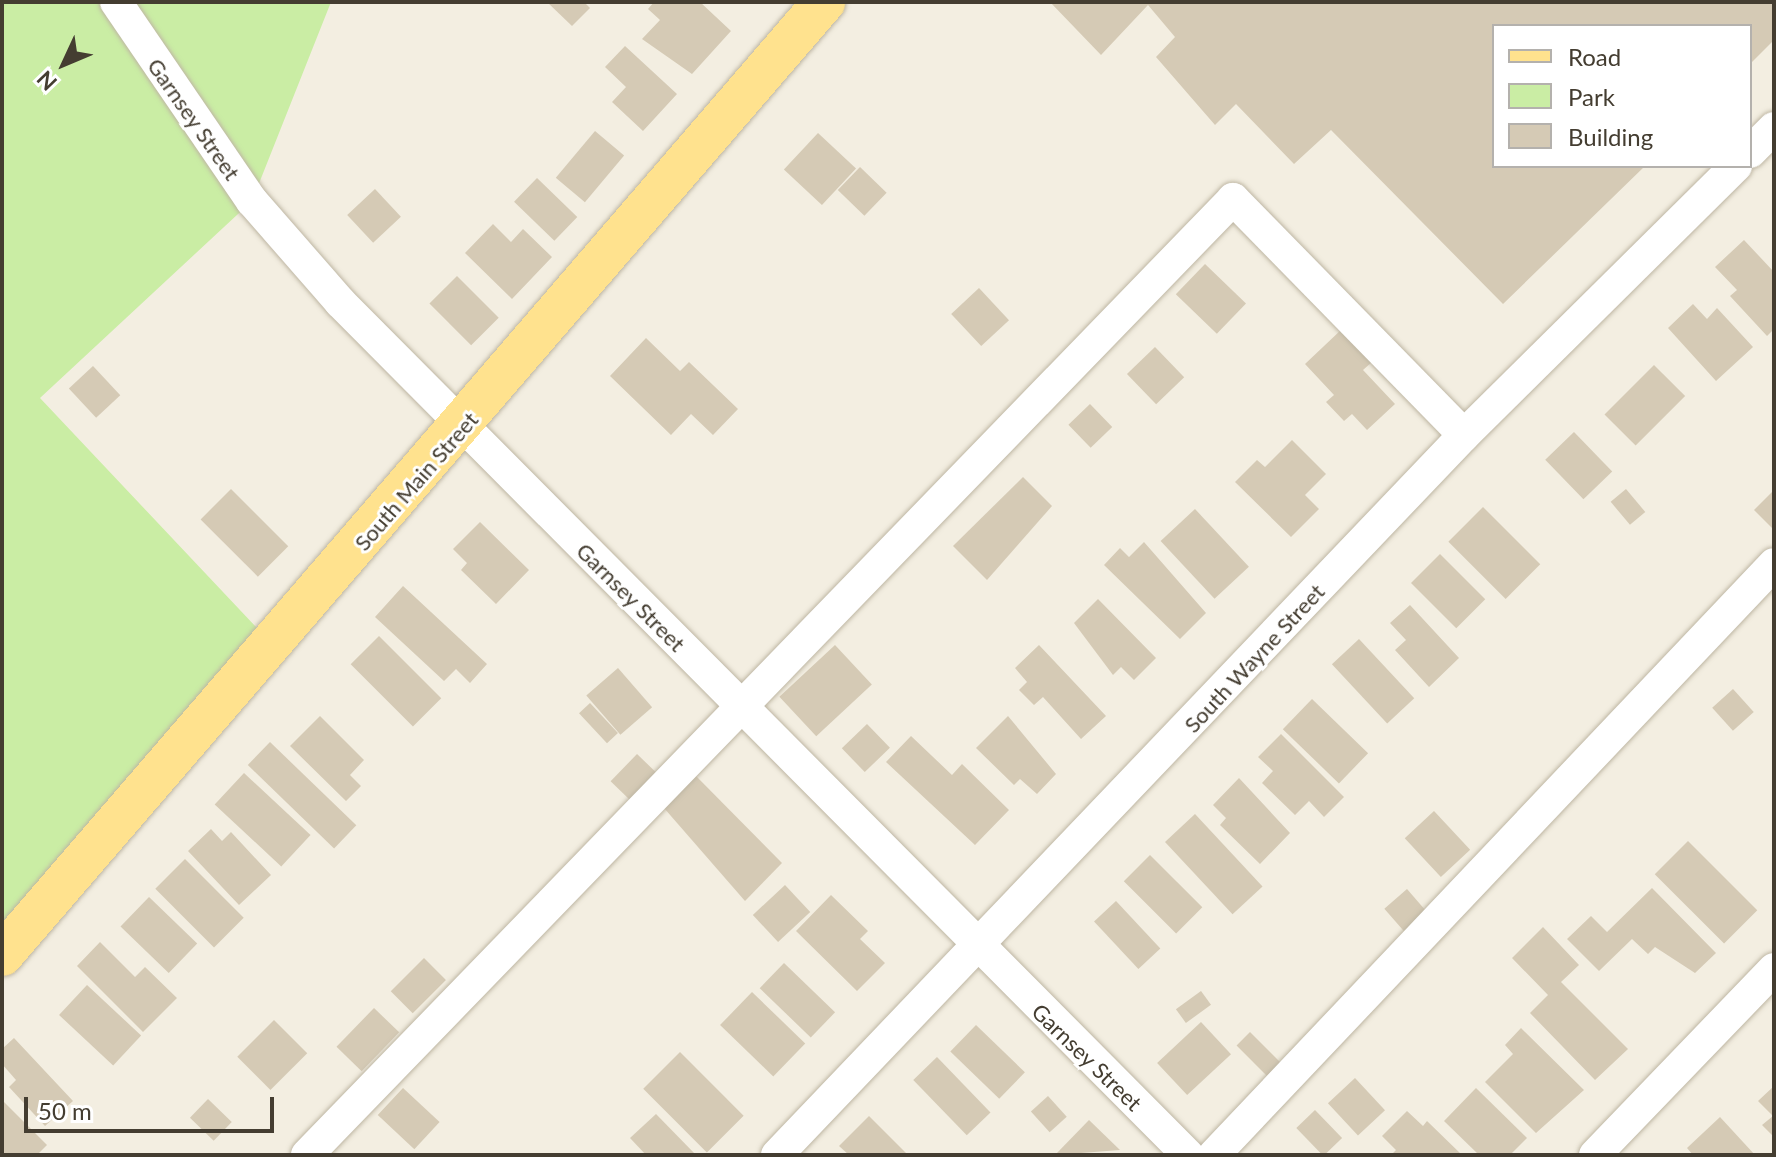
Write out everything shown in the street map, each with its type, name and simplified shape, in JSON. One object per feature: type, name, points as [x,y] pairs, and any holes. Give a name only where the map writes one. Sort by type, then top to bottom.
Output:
[{"type":"main road","name":"South Main Street","points":[[2,955],[463,428],[824,2]]},
{"type":"street","name":"Garnsey Street","points":[[116,2],[155,65],[252,201],[463,428],[978,950],[1188,1155]]},
{"type":"street","points":[[1752,150],[1774,128]]},
{"type":"street","name":"South Wayne Street","points":[[777,1155],[978,950],[1464,435],[1734,168]]},
{"type":"street","points":[[307,1155],[1233,199],[1464,435]]},
{"type":"street","points":[[1214,1155],[1774,564]]},
{"type":"street","points":[[1595,1155],[1774,969]]},
{"type":"green space","points":[[2,2],[331,2],[252,201],[40,398],[273,645],[2,955]]},
{"type":"building","points":[[547,2],[584,2],[590,8],[572,26]]},
{"type":"building","points":[[654,2],[700,2],[731,31],[692,74],[642,39],[660,20],[648,9]]},
{"type":"building","points":[[1050,2],[1774,2],[1774,40],[1752,62],[1752,24],[1492,24],[1492,168],[1643,168],[1503,304],[1331,130],[1294,164],[1236,104],[1215,125],[1156,57],[1175,37],[1148,5],[1101,55]]},
{"type":"building","points":[[625,46],[677,94],[643,131],[612,102],[626,87],[605,67]]},
{"type":"building","points":[[595,131],[624,155],[585,202],[556,178]]},
{"type":"building","points":[[818,133],[856,168],[822,205],[784,170]]},
{"type":"building","points":[[860,167],[887,193],[864,216],[838,190]]},
{"type":"building","points":[[537,178],[577,217],[554,241],[514,202]]},
{"type":"building","points":[[375,189],[401,217],[373,243],[347,215]]},
{"type":"building","points":[[493,224],[511,242],[523,229],[552,257],[512,299],[465,253]]},
{"type":"building","points":[[1744,240],[1774,272],[1774,329],[1767,336],[1730,296],[1737,290],[1715,267]]},
{"type":"building","points":[[1205,264],[1246,304],[1217,334],[1176,294]]},
{"type":"building","points":[[457,276],[499,318],[471,345],[429,304]]},
{"type":"building","points":[[979,288],[1009,320],[981,346],[951,314]]},
{"type":"building","points":[[1693,304],[1707,319],[1717,308],[1753,347],[1716,381],[1668,328]]},
{"type":"building","points":[[1342,329],[1372,362],[1363,370],[1395,404],[1367,430],[1352,414],[1344,421],[1326,402],[1334,395],[1305,364]]},
{"type":"building","points":[[646,338],[680,371],[689,362],[738,409],[713,435],[691,414],[671,435],[610,376]]},
{"type":"building","points":[[1155,347],[1184,377],[1156,404],[1127,374]]},
{"type":"building","points":[[1654,365],[1685,396],[1636,446],[1605,414]]},
{"type":"building","points":[[93,366],[120,395],[96,418],[69,389]]},
{"type":"building","points":[[1090,404],[1112,427],[1091,448],[1068,425]]},
{"type":"building","points":[[1574,432],[1612,472],[1583,499],[1545,460]]},
{"type":"building","points":[[1292,440],[1326,474],[1305,495],[1319,509],[1291,537],[1235,482],[1257,460],[1265,467]]},
{"type":"building","points":[[1023,477],[1052,506],[987,580],[953,546]]},
{"type":"building","points":[[231,489],[288,546],[258,577],[201,519]]},
{"type":"building","points":[[1626,489],[1645,512],[1630,525],[1611,502]]},
{"type":"building","points":[[1774,490],[1774,530],[1754,510]]},
{"type":"building","points":[[1483,507],[1540,564],[1506,599],[1448,542]]},
{"type":"building","points":[[1195,509],[1249,567],[1215,599],[1161,541]]},
{"type":"building","points":[[480,522],[529,570],[496,604],[461,570],[467,563],[453,549]]},
{"type":"building","points":[[1144,542],[1206,613],[1180,639],[1104,565],[1120,548],[1129,557]]},
{"type":"building","points":[[1440,554],[1485,599],[1456,628],[1411,583]]},
{"type":"building","points":[[403,586],[487,664],[470,683],[456,669],[444,681],[375,617]]},
{"type":"building","points":[[1098,599],[1156,658],[1134,680],[1121,667],[1113,675],[1074,623]]},
{"type":"building","points":[[1410,605],[1459,658],[1429,687],[1395,650],[1406,640],[1390,623]]},
{"type":"building","points":[[379,636],[441,698],[413,727],[351,664]]},
{"type":"building","points":[[1359,639],[1414,698],[1387,723],[1332,664]]},
{"type":"building","points":[[835,645],[872,684],[816,736],[779,697]]},
{"type":"building","points":[[1039,645],[1106,716],[1081,739],[1043,697],[1034,705],[1019,690],[1027,682],[1015,668]]},
{"type":"building","points":[[618,668],[652,707],[620,735],[586,696]]},
{"type":"building","points":[[1733,689],[1754,712],[1733,731],[1712,708]]},
{"type":"building","points":[[1312,699],[1368,753],[1339,783],[1283,729]]},
{"type":"building","points":[[590,703],[618,733],[607,743],[579,713]]},
{"type":"building","points":[[320,716],[364,760],[350,775],[361,786],[346,801],[290,746]]},
{"type":"building","points":[[1008,716],[1056,774],[1037,794],[1020,779],[1014,785],[976,748]]},
{"type":"building","points":[[867,724],[890,748],[865,772],[842,748]]},
{"type":"building","points":[[1281,734],[1344,797],[1324,817],[1309,801],[1295,815],[1262,783],[1273,771],[1258,757]]},
{"type":"building","points":[[911,736],[952,775],[962,764],[1009,810],[975,845],[886,762]]},
{"type":"building","points":[[270,742],[356,825],[334,848],[248,765]]},
{"type":"building","points":[[637,754],[660,776],[634,804],[611,781]]},
{"type":"building","points":[[244,773],[311,835],[281,867],[215,804]]},
{"type":"building","points":[[696,776],[782,863],[745,901],[664,808]]},
{"type":"building","points":[[1239,778],[1290,833],[1260,864],[1220,825],[1226,818],[1213,805]]},
{"type":"building","points":[[1434,811],[1470,850],[1441,877],[1405,838]]},
{"type":"building","points":[[1195,814],[1263,886],[1233,914],[1165,842]]},
{"type":"building","points":[[211,829],[222,841],[231,832],[271,875],[239,905],[188,851]]},
{"type":"building","points":[[1688,841],[1757,910],[1724,944],[1655,874]]},
{"type":"building","points":[[1150,855],[1202,907],[1176,933],[1124,881]]},
{"type":"building","points":[[185,859],[244,918],[214,947],[155,889]]},
{"type":"building","points":[[785,885],[810,912],[778,942],[753,915]]},
{"type":"building","points":[[1652,888],[1716,953],[1695,973],[1655,947],[1648,954],[1632,939],[1599,971],[1567,939],[1591,916],[1607,932]]},
{"type":"building","points":[[1407,889],[1427,912],[1404,931],[1384,909]]},
{"type":"building","points":[[831,895],[868,931],[860,939],[885,963],[857,991],[796,931]]},
{"type":"building","points":[[149,897],[197,944],[169,973],[121,926]]},
{"type":"building","points":[[1116,901],[1160,949],[1138,969],[1094,921]]},
{"type":"building","points":[[1543,927],[1579,965],[1561,982],[1628,1049],[1595,1080],[1530,1013],[1548,995],[1512,958]]},
{"type":"building","points":[[100,942],[135,977],[145,967],[177,998],[143,1032],[77,966]]},
{"type":"building","points":[[424,958],[446,980],[413,1013],[391,991]]},
{"type":"building","points":[[784,963],[835,1012],[811,1037],[760,988]]},
{"type":"building","points":[[87,985],[141,1035],[113,1065],[59,1015]]},
{"type":"building","points":[[1201,991],[1211,1005],[1186,1023],[1176,1009]]},
{"type":"building","points":[[752,992],[805,1043],[773,1076],[720,1025]]},
{"type":"building","points":[[374,1008],[399,1032],[362,1071],[336,1047]]},
{"type":"building","points":[[274,1020],[307,1053],[270,1090],[237,1057]]},
{"type":"building","points":[[1201,1022],[1231,1054],[1187,1095],[1157,1063]]},
{"type":"building","points":[[976,1025],[1025,1072],[999,1099],[950,1052]]},
{"type":"building","points":[[1521,1028],[1584,1090],[1536,1133],[1485,1082],[1513,1054],[1505,1045]]},
{"type":"building","points":[[1250,1032],[1284,1066],[1271,1079],[1237,1045]]},
{"type":"building","points":[[14,1038],[73,1101],[45,1126],[9,1087],[16,1080],[2,1064],[2,1049]]},
{"type":"building","points":[[680,1052],[744,1116],[707,1152],[643,1089]]},
{"type":"building","points":[[937,1057],[990,1112],[967,1135],[913,1080]]},
{"type":"building","points":[[1355,1078],[1385,1110],[1358,1135],[1328,1103]]},
{"type":"building","points":[[1774,1086],[1774,1137],[1762,1125],[1773,1116],[1758,1101]]},
{"type":"building","points":[[403,1088],[440,1122],[414,1149],[378,1115]]},
{"type":"building","points":[[1476,1088],[1527,1138],[1510,1155],[1479,1155],[1444,1121]]},
{"type":"building","points":[[1048,1096],[1067,1117],[1050,1132],[1031,1111]]},
{"type":"building","points":[[208,1099],[232,1122],[214,1141],[190,1118]]},
{"type":"building","points":[[2,1100],[47,1145],[37,1155],[2,1155]]},
{"type":"building","points":[[1315,1110],[1342,1138],[1322,1155],[1296,1128]]},
{"type":"building","points":[[1407,1111],[1423,1126],[1427,1121],[1462,1155],[1391,1155],[1396,1150],[1382,1136]]},
{"type":"building","points":[[656,1114],[696,1155],[646,1155],[630,1138]]},
{"type":"building","points":[[869,1116],[908,1155],[849,1155],[839,1146]]},
{"type":"building","points":[[1720,1117],[1755,1155],[1693,1155],[1687,1148]]},
{"type":"building","points":[[1089,1120],[1120,1150],[1055,1155]]}]
